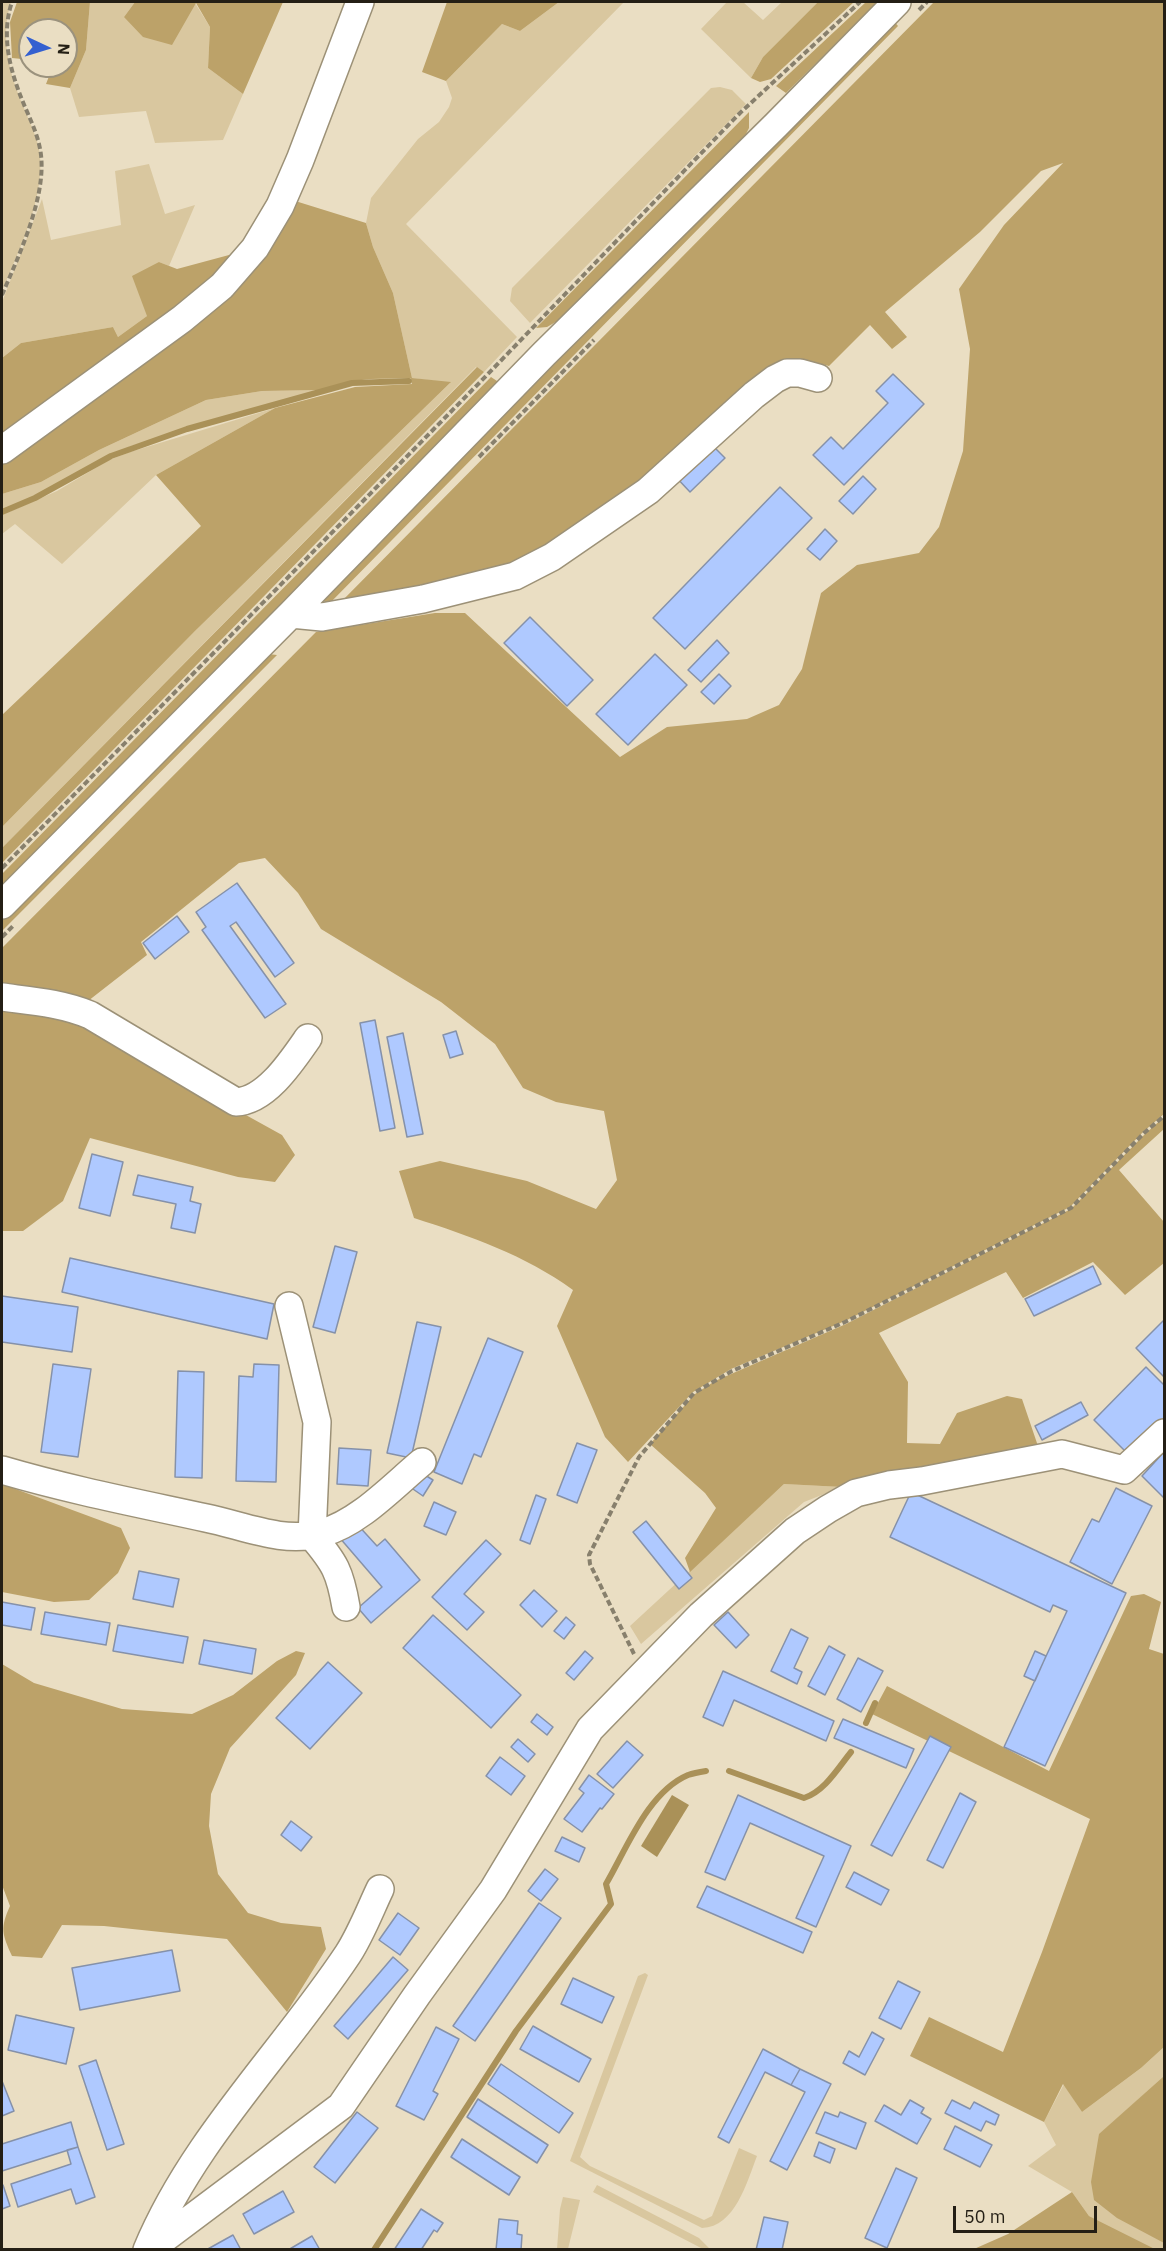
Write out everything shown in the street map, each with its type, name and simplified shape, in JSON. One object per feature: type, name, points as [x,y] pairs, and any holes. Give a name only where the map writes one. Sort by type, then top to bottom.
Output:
[{"type":"street","points":[[2,450],[182,319],[222,286],[255,248],[280,206],[300,160],[360,2]]},
{"type":"street","points":[[2,905],[291,614],[544,354],[897,2]]},
{"type":"street","points":[[291,614],[322,617],[423,599],[515,576],[552,557],[654,496],[754,394],[775,379],[787,373],[818,378]]},
{"type":"street","points":[[2,997],[53,1003],[90,1015],[236,1102],[254,1097],[273,1081],[289,1065],[308,1038]]},
{"type":"street","points":[[289,1306],[317,1422],[312,1536],[331,1558],[341,1581],[346,1607]]},
{"type":"street","points":[[148,2250],[341,2106],[493,1890],[590,1729],[701,1615],[795,1531],[856,1493],[889,1485],[922,1481],[1062,1454],[1124,1470],[1164,1433]]},
{"type":"street","points":[[2,1470],[61,1488],[236,1524],[268,1534],[303,1538],[325,1532],[353,1519],[422,1462]]},
{"type":"street","points":[[148,2250],[159,2220],[187,2172],[349,1953],[380,1888]]},
{"type":"path","points":[[2,295],[39,198],[42,178],[41,154],[34,127],[6,52],[6,17],[12,2]]},
{"type":"path","points":[[2,868],[487,375],[740,112],[860,2]]},
{"type":"path","points":[[644,1674],[590,1564],[589,1555],[639,1457],[676,1411],[694,1393],[732,1371],[846,1322],[1071,1208],[1144,1133],[1164,1116]]},
{"type":"shaded area","points":[[2,2],[11,2],[6,29],[10,69],[38,143],[40,172],[29,224],[2,291]]},
{"type":"shaded area","points":[[17,2],[90,2],[86,50],[78,69],[78,18],[18,18],[18,59],[12,58],[10,22]]},
{"type":"shaded area","points":[[90,2],[135,2],[124,17],[195,3],[210,27],[208,68],[243,94],[223,140],[155,143],[146,111],[79,117],[70,88],[74,78],[78,78],[78,69],[86,50]]},
{"type":"shaded area","points":[[135,2],[283,2],[243,94],[208,68],[210,27],[196,3],[172,45],[143,37],[124,17]]},
{"type":"shaded area","points":[[447,2],[559,2],[520,31],[502,24],[446,81],[422,72]]},
{"type":"shaded area","points":[[559,2],[624,2],[406,224],[517,337],[484,372],[476,367],[2,848],[2,827],[195,631],[450,383],[412,378],[393,293],[373,247],[366,223],[371,198],[418,139],[439,122],[449,107],[452,98],[446,81],[502,24],[520,31]]},
{"type":"shaded area","points":[[727,2],[743,2],[763,20],[782,2],[818,2],[763,57],[751,78],[701,29]]},
{"type":"shaded area","points":[[818,2],[854,2],[771,79],[760,82],[751,78],[763,57]]},
{"type":"shaded area","points":[[866,2],[876,4],[786,93],[776,86]]},
{"type":"shaded area","points":[[934,2],[1164,2],[1164,1114],[1143,1132],[1070,1207],[845,1321],[731,1369],[693,1392],[628,1462],[605,1437],[557,1326],[573,1290],[516,1257],[476,1239],[414,1218],[399,1171],[440,1161],[527,1181],[596,1209],[617,1180],[604,1111],[556,1102],[523,1088],[495,1044],[441,1002],[321,929],[298,893],[265,858],[239,863],[141,942],[147,955],[88,1001],[2,991],[2,948],[316,632],[435,613],[465,613],[620,757],[667,727],[747,719],[779,705],[802,669],[821,593],[857,565],[919,553],[939,527],[963,451],[970,349],[959,289],[1004,225],[1063,163],[1041,171],[980,232],[885,312],[907,337],[892,349],[870,325],[829,366],[798,360],[583,528],[486,576],[338,605]]},
{"type":"shaded area","points":[[892,19],[898,26],[328,605],[322,599]]},
{"type":"shaded area","points":[[48,78],[74,78],[70,88],[46,84]]},
{"type":"shaded area","points":[[720,87],[732,90],[746,104],[530,323],[510,301],[512,288],[711,88]]},
{"type":"shaded area","points":[[749,112],[749,128],[745,136],[568,315],[547,327],[536,328]]},
{"type":"shaded area","points":[[149,164],[165,214],[195,205],[169,266],[159,262],[147,316],[118,337],[113,327],[21,343],[2,358],[2,302],[42,199],[51,240],[121,225],[115,171]]},
{"type":"shaded area","points":[[292,200],[366,223],[373,247],[393,293],[412,378],[451,382],[195,631],[2,827],[2,715],[201,526],[156,475],[275,408],[355,387],[412,384],[411,378],[371,379],[352,381],[320,390],[262,391],[206,400],[99,450],[41,482],[2,494],[2,458],[154,346]]},
{"type":"shaded area","points":[[229,255],[233,258],[207,285],[2,433],[2,358],[21,343],[113,327],[118,337],[147,316],[132,276],[159,262],[177,269]]},
{"type":"shaded area","points":[[477,367],[484,372],[2,863],[2,848]]},
{"type":"shaded area","points":[[491,377],[500,383],[2,887],[2,874]]},
{"type":"shaded area","points":[[320,390],[131,446],[86,467],[35,497],[2,511],[2,494],[41,482],[99,450],[206,400],[262,391]]},
{"type":"shaded area","points":[[275,408],[156,475],[62,564],[15,524],[2,534],[2,515],[57,491],[109,460]]},
{"type":"shaded area","points":[[268,654],[277,655],[2,931],[2,921]]},
{"type":"shaded area","points":[[2,1001],[56,1010],[282,1135],[295,1155],[275,1182],[238,1177],[90,1138],[63,1201],[23,1231],[2,1231]]},
{"type":"shaded area","points":[[1164,1117],[1164,1129],[1119,1170],[1164,1222],[1164,1263],[1125,1295],[1093,1262],[1023,1298],[1006,1272],[879,1333],[908,1382],[907,1443],[940,1444],[957,1413],[1007,1396],[1022,1399],[1039,1449],[842,1487],[784,1484],[690,1572],[685,1558],[716,1508],[705,1493],[650,1444],[695,1394],[715,1381],[846,1324],[1071,1209]]},
{"type":"shaded area","points":[[2,1484],[121,1528],[130,1548],[118,1573],[89,1600],[54,1602],[2,1592]]},
{"type":"shaded area","points":[[784,1484],[842,1487],[804,1502],[641,1644],[630,1626]]},
{"type":"shaded area","points":[[1144,1594],[1161,1602],[1149,1649],[1164,1654],[1164,2047],[1141,2068],[1082,2112],[1063,2084],[1044,2122],[910,2056],[929,2017],[1003,2052],[1090,1819],[872,1714],[887,1686],[1049,1771],[1131,1596]]},
{"type":"shaded area","points":[[296,1651],[305,1653],[296,1675],[230,1748],[211,1794],[209,1826],[218,1874],[248,1913],[281,1923],[321,1927],[326,1949],[287,2012],[227,1939],[104,1926],[62,1925],[42,1958],[12,1956],[4,1931],[10,1906],[2,1885],[2,1664],[34,1683],[122,1709],[192,1714],[233,1695],[277,1661]]},
{"type":"shaded area","points":[[672,1795],[689,1805],[657,1857],[641,1846]]},
{"type":"shaded area","points":[[645,1973],[648,1975],[580,2157],[590,2166],[704,2220],[712,2216],[739,2148],[757,2156],[738,2201],[723,2220],[713,2226],[702,2228],[570,2161],[638,1976]]},
{"type":"shaded area","points":[[1164,2047],[1164,2076],[1099,2135],[1157,2238],[1164,2243],[1164,2249],[1155,2249],[1089,2216],[1072,2192],[1028,2166],[1056,2145],[1044,2122],[1064,2084],[1082,2112],[1141,2068]]},
{"type":"shaded area","points":[[1164,2076],[1164,2243],[1117,2218],[1094,2200],[1091,2182],[1099,2134]]},
{"type":"shaded area","points":[[597,2185],[699,2238],[710,2249],[703,2249],[593,2192]]},
{"type":"shaded area","points":[[1072,2192],[1089,2216],[1155,2249],[974,2249],[1008,2234]]},
{"type":"shaded area","points":[[563,2197],[580,2200],[568,2249],[557,2249],[560,2209]]},
{"type":"building","points":[[893,374],[924,404],[844,485],[813,455],[831,437],[843,449],[888,403],[876,391]]},
{"type":"building","points":[[709,442],[725,458],[690,492],[675,476]]},
{"type":"building","points":[[863,476],[876,489],[853,514],[839,501]]},
{"type":"building","points":[[780,487],[812,518],[685,649],[653,618]]},
{"type":"building","points":[[825,529],[837,541],[820,560],[807,549]]},
{"type":"building","points":[[530,617],[593,680],[567,706],[504,643]]},
{"type":"building","points":[[717,640],[729,653],[701,682],[688,670]]},
{"type":"building","points":[[655,654],[687,685],[628,745],[596,714]]},
{"type":"building","points":[[719,674],[731,686],[714,704],[701,692]]},
{"type":"building","points":[[237,883],[294,963],[275,977],[236,922],[230,926],[286,1004],[265,1018],[202,930],[206,927],[196,912]]},
{"type":"building","points":[[177,916],[189,932],[155,959],[143,943]]},
{"type":"building","points":[[375,1020],[395,1128],[380,1131],[360,1023]]},
{"type":"building","points":[[456,1031],[463,1054],[450,1058],[443,1035]]},
{"type":"building","points":[[403,1033],[423,1134],[407,1137],[387,1037]]},
{"type":"building","points":[[92,1154],[123,1162],[110,1216],[79,1208]]},
{"type":"building","points":[[138,1175],[193,1187],[190,1201],[201,1204],[195,1233],[171,1228],[176,1204],[133,1195]]},
{"type":"building","points":[[335,1246],[357,1252],[335,1333],[313,1327]]},
{"type":"building","points":[[70,1258],[274,1304],[267,1339],[62,1292]]},
{"type":"building","points":[[1093,1266],[1101,1284],[1034,1316],[1025,1299]]},
{"type":"building","points":[[2,1296],[78,1307],[72,1352],[2,1342]]},
{"type":"building","points":[[1164,1320],[1164,1377],[1136,1348]]},
{"type":"building","points":[[417,1322],[441,1327],[411,1458],[387,1453]]},
{"type":"building","points":[[488,1338],[523,1352],[481,1457],[474,1454],[462,1484],[434,1472]]},
{"type":"building","points":[[53,1364],[91,1369],[78,1457],[41,1452]]},
{"type":"building","points":[[254,1364],[279,1365],[276,1482],[236,1481],[239,1376],[253,1377]]},
{"type":"building","points":[[1146,1367],[1164,1385],[1164,1420],[1130,1456],[1094,1420]]},
{"type":"building","points":[[178,1371],[204,1372],[202,1478],[175,1477]]},
{"type":"building","points":[[1081,1402],[1088,1415],[1042,1440],[1035,1426]]},
{"type":"building","points":[[577,1443],[597,1450],[577,1503],[557,1495]]},
{"type":"building","points":[[339,1448],[371,1450],[368,1486],[337,1484]]},
{"type":"building","points":[[1164,1452],[1164,1498],[1142,1476]]},
{"type":"building","points":[[420,1472],[433,1480],[423,1496],[410,1487]]},
{"type":"building","points":[[1116,1488],[1152,1506],[1112,1584],[1070,1562],[1092,1519],[1099,1522]]},
{"type":"building","points":[[911,1492],[1126,1593],[1045,1766],[1004,1747],[1067,1611],[1053,1605],[1050,1612],[890,1537]]},
{"type":"building","points":[[536,1495],[546,1499],[530,1544],[520,1540]]},
{"type":"building","points":[[434,1502],[456,1512],[446,1535],[424,1526]]},
{"type":"building","points":[[646,1521],[692,1578],[679,1589],[633,1532]]},
{"type":"building","points":[[356,1523],[377,1546],[385,1539],[420,1580],[371,1623],[358,1608],[382,1587],[339,1537]]},
{"type":"building","points":[[486,1540],[501,1554],[464,1594],[484,1612],[467,1630],[432,1597]]},
{"type":"building","points":[[139,1571],[179,1579],[173,1607],[133,1599]]},
{"type":"building","points":[[534,1590],[557,1611],[542,1627],[520,1605]]},
{"type":"building","points":[[2,1602],[35,1608],[31,1630],[2,1625]]},
{"type":"building","points":[[45,1612],[110,1623],[106,1645],[41,1634]]},
{"type":"building","points":[[728,1612],[749,1635],[736,1648],[714,1625]]},
{"type":"building","points":[[433,1615],[521,1695],[491,1728],[403,1648]]},
{"type":"building","points":[[566,1617],[575,1625],[564,1639],[554,1631]]},
{"type":"building","points":[[118,1625],[188,1637],[183,1663],[113,1651]]},
{"type":"building","points":[[791,1629],[808,1638],[794,1668],[802,1672],[797,1684],[771,1671]]},
{"type":"building","points":[[204,1640],[256,1649],[252,1674],[199,1664]]},
{"type":"building","points":[[829,1646],[845,1655],[825,1695],[808,1686]]},
{"type":"building","points":[[585,1651],[593,1658],[574,1680],[566,1673]]},
{"type":"building","points":[[1035,1651],[1046,1656],[1035,1681],[1024,1676]]},
{"type":"building","points":[[858,1658],[883,1671],[861,1712],[837,1699]]},
{"type":"building","points":[[328,1662],[362,1693],[310,1749],[276,1718]]},
{"type":"building","points":[[723,1671],[834,1721],[826,1741],[734,1700],[723,1726],[703,1717]]},
{"type":"building","points":[[537,1714],[553,1727],[547,1735],[531,1722]]},
{"type":"building","points":[[843,1719],[914,1749],[906,1768],[834,1738]]},
{"type":"building","points":[[930,1736],[951,1747],[892,1856],[871,1845]]},
{"type":"building","points":[[518,1739],[535,1754],[528,1762],[511,1747]]},
{"type":"building","points":[[627,1741],[643,1755],[613,1788],[597,1774]]},
{"type":"building","points":[[500,1757],[525,1776],[511,1795],[486,1776]]},
{"type":"building","points":[[589,1775],[614,1794],[582,1832],[564,1819],[584,1793],[579,1789]]},
{"type":"building","points":[[960,1793],[976,1802],[943,1868],[927,1860]]},
{"type":"building","points":[[738,1795],[851,1846],[816,1927],[796,1918],[824,1856],[750,1823],[725,1880],[705,1872]]},
{"type":"building","points":[[291,1821],[312,1837],[301,1851],[281,1835]]},
{"type":"building","points":[[562,1837],[585,1848],[579,1862],[555,1851]]},
{"type":"building","points":[[545,1869],[558,1879],[541,1901],[528,1891]]},
{"type":"building","points":[[854,1872],[889,1890],[881,1905],[846,1887]]},
{"type":"building","points":[[707,1886],[812,1932],[803,1953],[697,1907]]},
{"type":"building","points":[[539,1903],[561,1918],[475,2041],[453,2026]]},
{"type":"building","points":[[398,1913],[419,1928],[400,1955],[379,1940]]},
{"type":"building","points":[[172,1950],[180,1991],[80,2010],[72,1968]]},
{"type":"building","points":[[393,1957],[408,1970],[348,2039],[334,2026]]},
{"type":"building","points":[[573,1978],[614,1997],[602,2023],[561,2004]]},
{"type":"building","points":[[898,1981],[920,1992],[901,2029],[879,2018]]},
{"type":"building","points":[[16,2015],[74,2028],[66,2064],[8,2050]]},
{"type":"building","points":[[533,2026],[591,2059],[579,2082],[520,2049]]},
{"type":"building","points":[[436,2027],[459,2039],[433,2091],[438,2094],[424,2120],[396,2106]]},
{"type":"building","points":[[872,2032],[884,2039],[865,2075],[843,2063],[849,2051],[859,2057]]},
{"type":"building","points":[[763,2049],[800,2069],[791,2085],[765,2072],[729,2143],[718,2137]]},
{"type":"building","points":[[96,2060],[124,2144],[107,2150],[79,2066]]},
{"type":"building","points":[[501,2064],[573,2113],[559,2133],[488,2084]]},
{"type":"building","points":[[800,2069],[831,2084],[787,2170],[770,2161],[805,2092],[791,2085]]},
{"type":"building","points":[[2,2081],[14,2111],[2,2116]]},
{"type":"building","points":[[478,2099],[548,2145],[537,2163],[467,2117]]},
{"type":"building","points":[[910,2100],[924,2108],[921,2113],[931,2119],[917,2144],[875,2121],[884,2105],[901,2115]]},
{"type":"building","points":[[952,2100],[970,2109],[974,2102],[999,2115],[995,2125],[986,2121],[981,2131],[945,2113]]},
{"type":"building","points":[[357,2112],[378,2128],[335,2183],[314,2167]]},
{"type":"building","points":[[825,2112],[838,2117],[840,2112],[866,2123],[856,2149],[816,2133]]},
{"type":"building","points":[[71,2122],[78,2147],[2,2171],[2,2144]]},
{"type":"building","points":[[955,2126],[992,2145],[980,2167],[944,2149]]},
{"type":"building","points":[[462,2139],[520,2177],[509,2195],[451,2157]]},
{"type":"building","points":[[819,2142],[835,2149],[830,2163],[814,2156]]},
{"type":"building","points":[[78,2147],[95,2197],[76,2204],[71,2189],[18,2207],[11,2184],[71,2164],[67,2150]]},
{"type":"building","points":[[896,2168],[917,2178],[887,2248],[865,2238]]},
{"type":"building","points":[[2,2186],[10,2206],[2,2209]]},
{"type":"building","points":[[283,2191],[294,2212],[254,2234],[243,2214]]},
{"type":"building","points":[[421,2209],[443,2223],[437,2232],[434,2230],[421,2250],[394,2250]]},
{"type":"building","points":[[764,2217],[788,2222],[782,2250],[756,2250]]},
{"type":"building","points":[[499,2219],[518,2221],[517,2234],[522,2235],[521,2250],[496,2250]]},
{"type":"building","points":[[233,2235],[241,2250],[206,2250]]},
{"type":"building","points":[[312,2236],[320,2250],[288,2250]]},
{"type":"waterway","points":[[2,512],[35,498],[111,456],[187,429],[352,383],[409,381]]},
{"type":"waterway","points":[[866,1723],[875,1703]]},
{"type":"waterway","points":[[729,1771],[804,1798],[825,1785],[851,1752]]},
{"type":"waterway","points":[[374,2250],[516,2031],[611,1904],[606,1884],[650,1807],[674,1783],[688,1775],[706,1771]]}]
